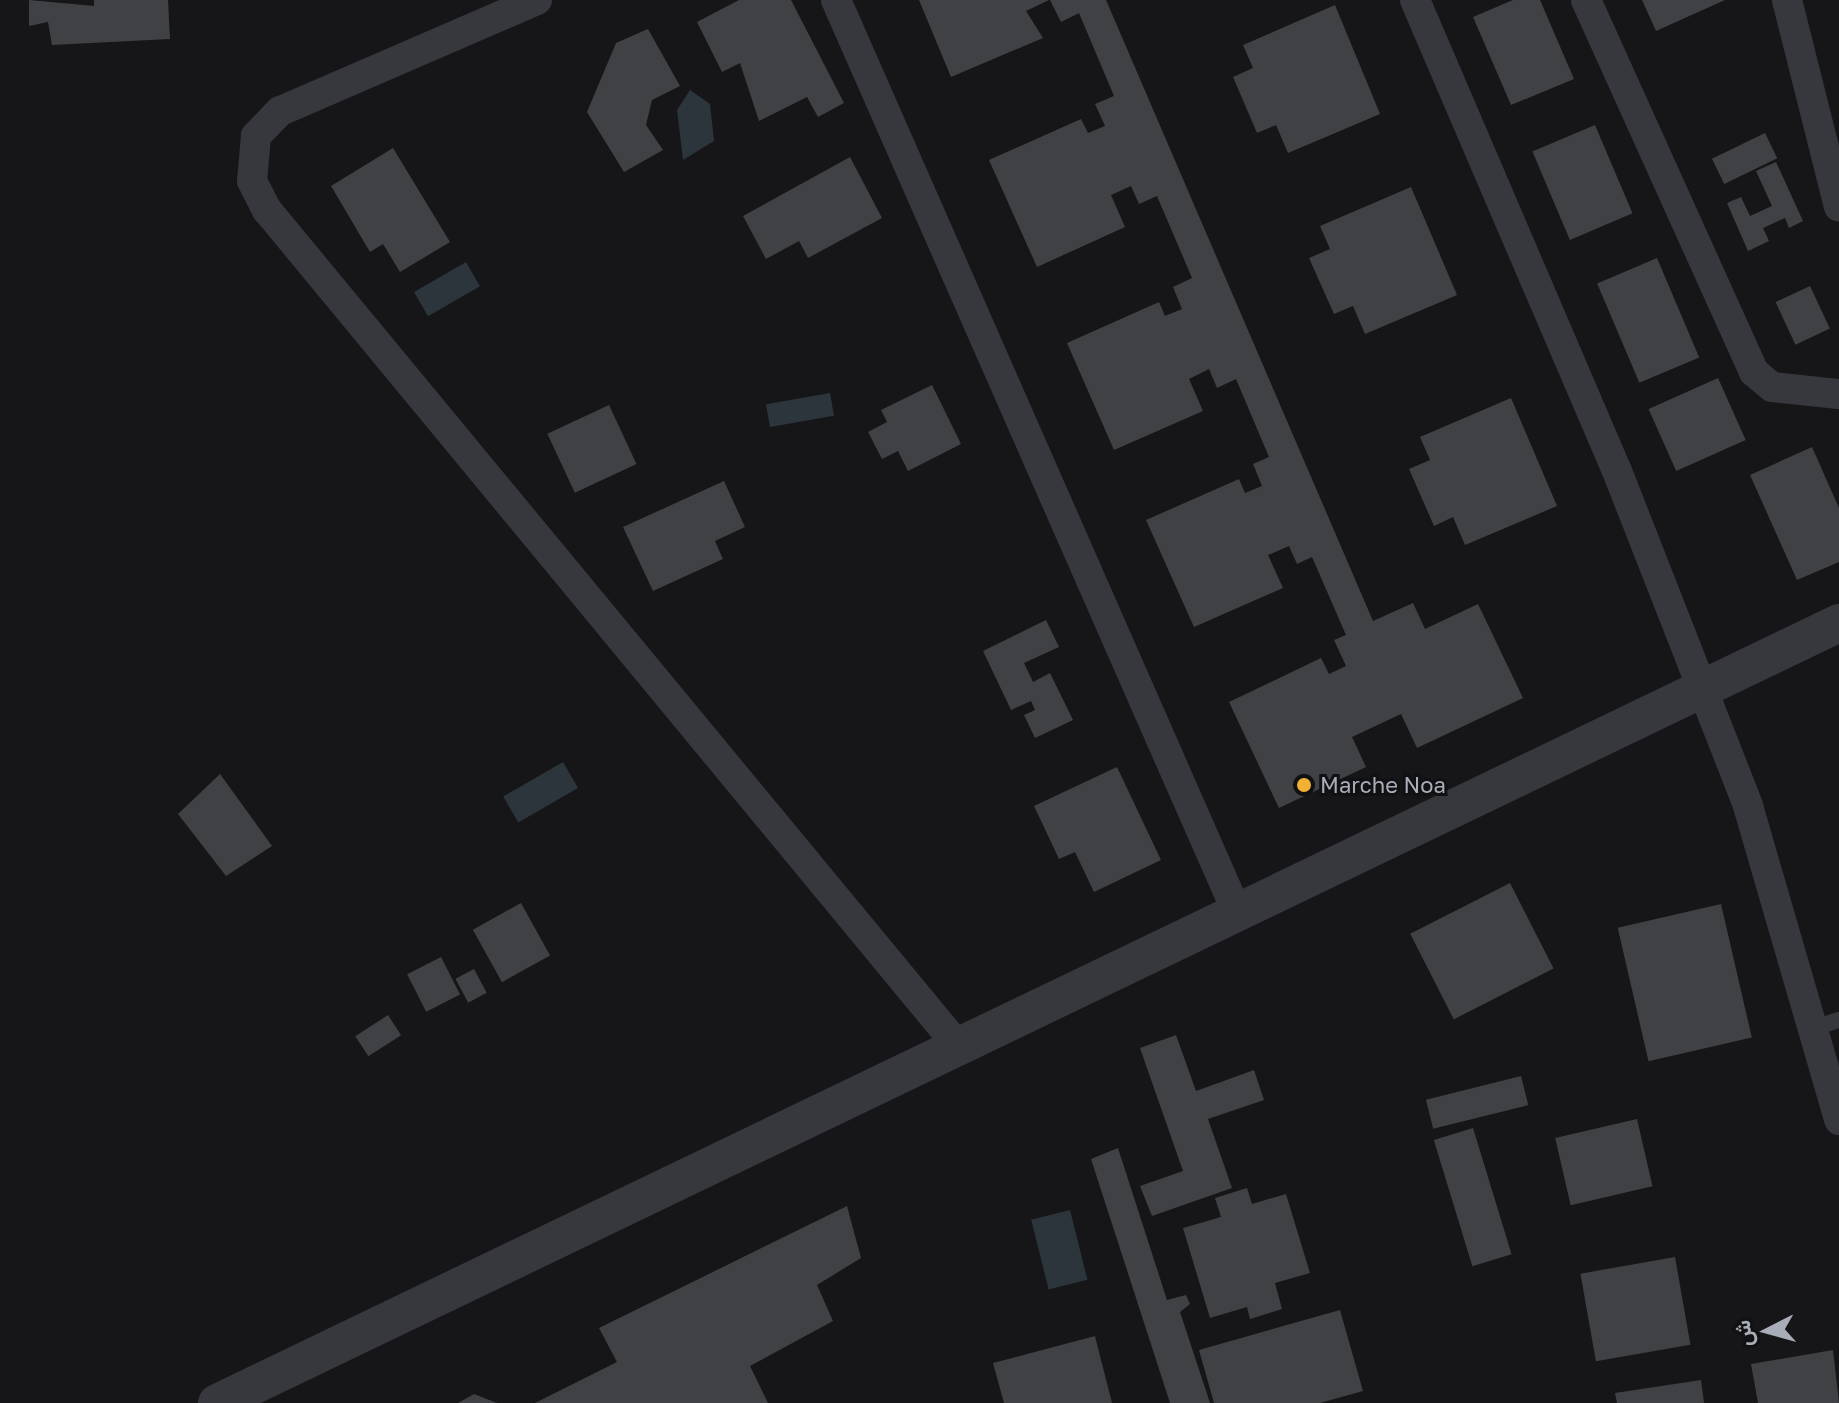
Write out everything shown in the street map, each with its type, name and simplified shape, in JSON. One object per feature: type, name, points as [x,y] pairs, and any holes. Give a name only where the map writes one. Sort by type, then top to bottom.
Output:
[{"type":"street","points":[[537,0],[280,111],[256,136],[252,181],[267,210],[958,1046]]},
{"type":"street","points":[[836,0],[1237,912]]},
{"type":"street","points":[[1415,0],[1703,688],[1748,806],[1826,1024],[1839,1120]]},
{"type":"street","points":[[1586,0],[1754,372],[1772,387],[1839,394]]},
{"type":"street","points":[[1787,0],[1839,207]]},
{"type":"street","points":[[217,1403],[1839,623]]},
{"type":"shaded area","points":[[690,90],[710,104],[714,141],[683,160],[677,110]]},
{"type":"shaded area","points":[[466,262],[480,286],[428,316],[414,292]]},
{"type":"shaded area","points":[[830,393],[834,416],[770,427],[766,404]]},
{"type":"shaded area","points":[[563,762],[578,788],[518,822],[503,797]]},
{"type":"shaded area","points":[[1070,1210],[1087,1280],[1049,1290],[1031,1220]]},
{"type":"building","points":[[29,0],[94,6],[94,0],[168,0],[170,39],[52,45],[48,22],[29,26]]},
{"type":"building","points":[[739,0],[791,0],[844,103],[818,117],[807,97],[759,121],[740,63],[722,72],[697,22]]},
{"type":"building","points":[[919,0],[1049,0],[1026,11],[1043,38],[951,77]]},
{"type":"building","points":[[1050,0],[1106,0],[1373,621],[1413,603],[1425,629],[1478,604],[1523,698],[1417,748],[1401,714],[1352,737],[1366,767],[1279,808],[1229,702],[1321,658],[1329,674],[1346,666],[1334,640],[1346,635],[1312,557],[1297,564],[1289,546],[1268,555],[1283,588],[1194,627],[1146,520],[1239,479],[1245,493],[1262,486],[1253,464],[1269,457],[1236,379],[1217,388],[1209,369],[1189,379],[1203,411],[1114,450],[1067,343],[1159,302],[1165,316],[1182,309],[1173,287],[1192,278],[1157,196],[1139,204],[1131,186],[1111,195],[1125,227],[1037,267],[989,160],[1081,119],[1088,133],[1105,126],[1095,104],[1114,96],[1079,13],[1061,22]]},
{"type":"building","points":[[1513,0],[1540,0],[1574,79],[1511,105],[1473,17]]},
{"type":"building","points":[[1642,0],[1725,0],[1656,31]]},
{"type":"building","points":[[1335,5],[1380,114],[1288,153],[1276,125],[1257,133],[1233,77],[1253,68],[1243,45]]},
{"type":"building","points":[[648,29],[680,86],[652,100],[646,125],[663,150],[624,172],[587,112],[616,43]]},
{"type":"building","points":[[1595,125],[1633,213],[1570,240],[1532,152]]},
{"type":"building","points":[[1765,133],[1777,158],[1724,184],[1712,159]]},
{"type":"building","points":[[393,148],[450,242],[400,272],[383,244],[370,252],[331,186]]},
{"type":"building","points":[[850,157],[882,218],[808,258],[799,241],[766,259],[743,216]]},
{"type":"building","points":[[1776,162],[1803,221],[1789,228],[1785,218],[1763,228],[1769,241],[1748,251],[1727,203],[1741,197],[1750,216],[1772,206],[1756,171]]},
{"type":"building","points":[[1411,187],[1457,295],[1365,334],[1353,306],[1334,314],[1309,258],[1330,249],[1320,226]]},
{"type":"building","points":[[1657,258],[1699,357],[1639,383],[1597,283]]},
{"type":"building","points":[[1810,286],[1830,329],[1795,345],[1776,302]]},
{"type":"building","points":[[1718,378],[1746,440],[1676,471],[1649,409]]},
{"type":"building","points":[[932,385],[961,444],[908,471],[898,451],[882,459],[868,432],[887,422],[881,410]]},
{"type":"building","points":[[1511,398],[1557,506],[1465,545],[1453,517],[1434,526],[1409,469],[1430,460],[1420,437]]},
{"type":"building","points":[[609,405],[636,464],[575,493],[547,434]]},
{"type":"building","points":[[1812,447],[1839,508],[1839,562],[1797,580],[1750,475]]},
{"type":"building","points":[[724,481],[745,527],[715,541],[723,559],[653,591],[623,527]]},
{"type":"building","points":[[1046,620],[1059,647],[1024,663],[1033,682],[1050,673],[1073,720],[1035,738],[1024,715],[1035,710],[1031,701],[1011,710],[983,651]]},
{"type":"building","points":[[1117,767],[1161,860],[1094,892],[1075,852],[1059,859],[1034,806]]},
{"type":"building","points":[[220,774],[272,846],[226,876],[178,814]]},
{"type":"building","points":[[1510,883],[1554,969],[1454,1019],[1410,934]]},
{"type":"building","points":[[521,903],[550,955],[502,982],[473,930]]},
{"type":"building","points":[[1721,904],[1752,1037],[1649,1061],[1618,928]]},
{"type":"building","points":[[441,957],[460,994],[426,1012],[407,974]]},
{"type":"building","points":[[474,969],[487,993],[468,1003],[455,979]]},
{"type":"building","points":[[388,1015],[401,1035],[368,1056],[355,1036]]},
{"type":"building","points":[[1176,1035],[1196,1091],[1254,1070],[1264,1100],[1208,1119],[1232,1188],[1152,1216],[1140,1186],[1183,1171],[1140,1048]]},
{"type":"building","points":[[1521,1076],[1528,1105],[1433,1129],[1426,1100]]},
{"type":"building","points":[[1637,1119],[1653,1186],[1571,1205],[1555,1138]]},
{"type":"building","points":[[1473,1128],[1512,1254],[1472,1266],[1434,1140]]},
{"type":"building","points":[[1118,1148],[1167,1300],[1186,1295],[1190,1304],[1180,1312],[1210,1403],[1170,1403],[1091,1159]]},
{"type":"building","points":[[1247,1188],[1252,1204],[1286,1194],[1310,1273],[1275,1283],[1282,1309],[1250,1319],[1247,1307],[1210,1318],[1183,1228],[1221,1217],[1215,1198]]},
{"type":"building","points":[[847,1206],[861,1258],[817,1285],[833,1321],[750,1366],[768,1403],[535,1403],[617,1362],[599,1328]]},
{"type":"building","points":[[1675,1257],[1690,1345],[1596,1361],[1580,1274]]},
{"type":"building","points":[[1340,1310],[1363,1391],[1320,1403],[1214,1403],[1199,1350]]},
{"type":"building","points":[[1095,1336],[1112,1403],[1004,1403],[993,1363]]},
{"type":"building","points":[[1833,1350],[1839,1403],[1758,1403],[1751,1364]]},
{"type":"building","points":[[1701,1380],[1704,1403],[1617,1403],[1615,1393]]},
{"type":"building","points":[[474,1394],[497,1403],[458,1403]]},
{"type":"place","name":"Marche Noa","points":[[1304,785]]}]
